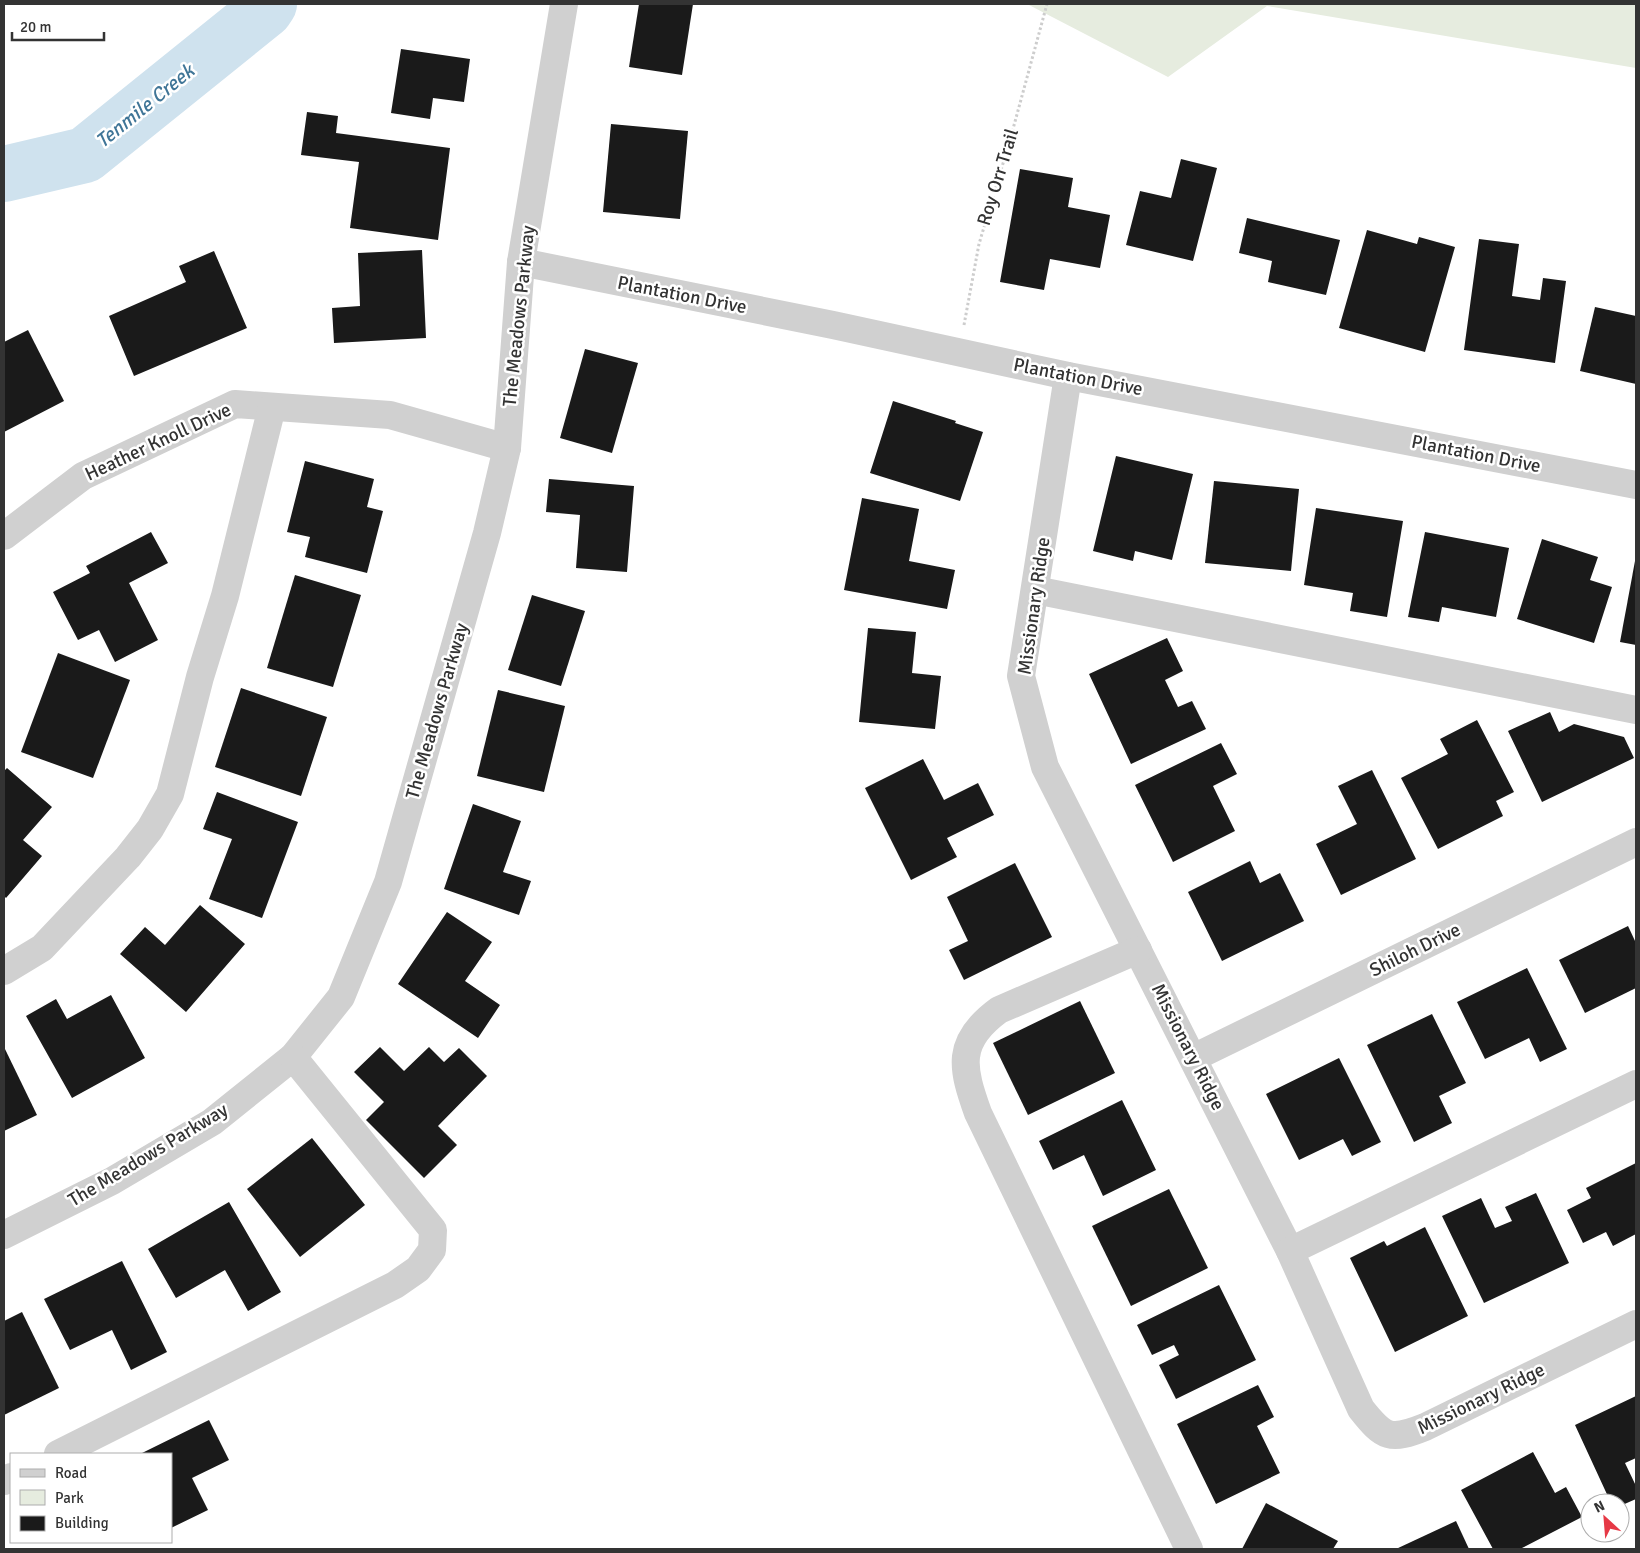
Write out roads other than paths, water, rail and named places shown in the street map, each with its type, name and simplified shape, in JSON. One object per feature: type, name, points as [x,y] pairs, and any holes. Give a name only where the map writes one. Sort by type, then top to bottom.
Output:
[{"type":"street","name":"The Meadows Parkway","points":[[4,1235],[112,1181],[212,1122],[293,1057],[341,997],[388,882],[487,533],[507,448],[521,262],[564,4]]},
{"type":"street","name":"Plantation Drive","points":[[521,262],[1068,376],[1636,485]]},
{"type":"street","name":"Missionary Ridge","points":[[1068,376],[1021,676],[1045,767],[1290,1251],[1361,1409],[1375,1427],[1388,1434],[1402,1436],[1425,1427],[1636,1324]]},
{"type":"street","name":"Heather Knoll Drive","points":[[4,535],[83,476],[236,404],[390,415],[507,448]]},
{"type":"street","points":[[4,971],[26,960],[42,948],[128,857],[150,829],[170,794],[200,677],[225,596],[272,407]]},
{"type":"street","points":[[1035,590],[1636,710]]},
{"type":"street","name":"Shiloh Drive","points":[[1193,1058],[1636,842]]},
{"type":"street","points":[[1138,950],[999,1010],[985,1020],[972,1038],[964,1059],[966,1081],[978,1113],[1189,1549]]},
{"type":"street","points":[[60,1453],[186,1388],[364,1302],[418,1269],[432,1250],[434,1230],[293,1057]]},
{"type":"street","points":[[1290,1251],[1636,1084]]},
{"type":"waterway","name":"Tenmile Creek","points":[[4,174],[85,155],[265,10],[269,4]]}]
